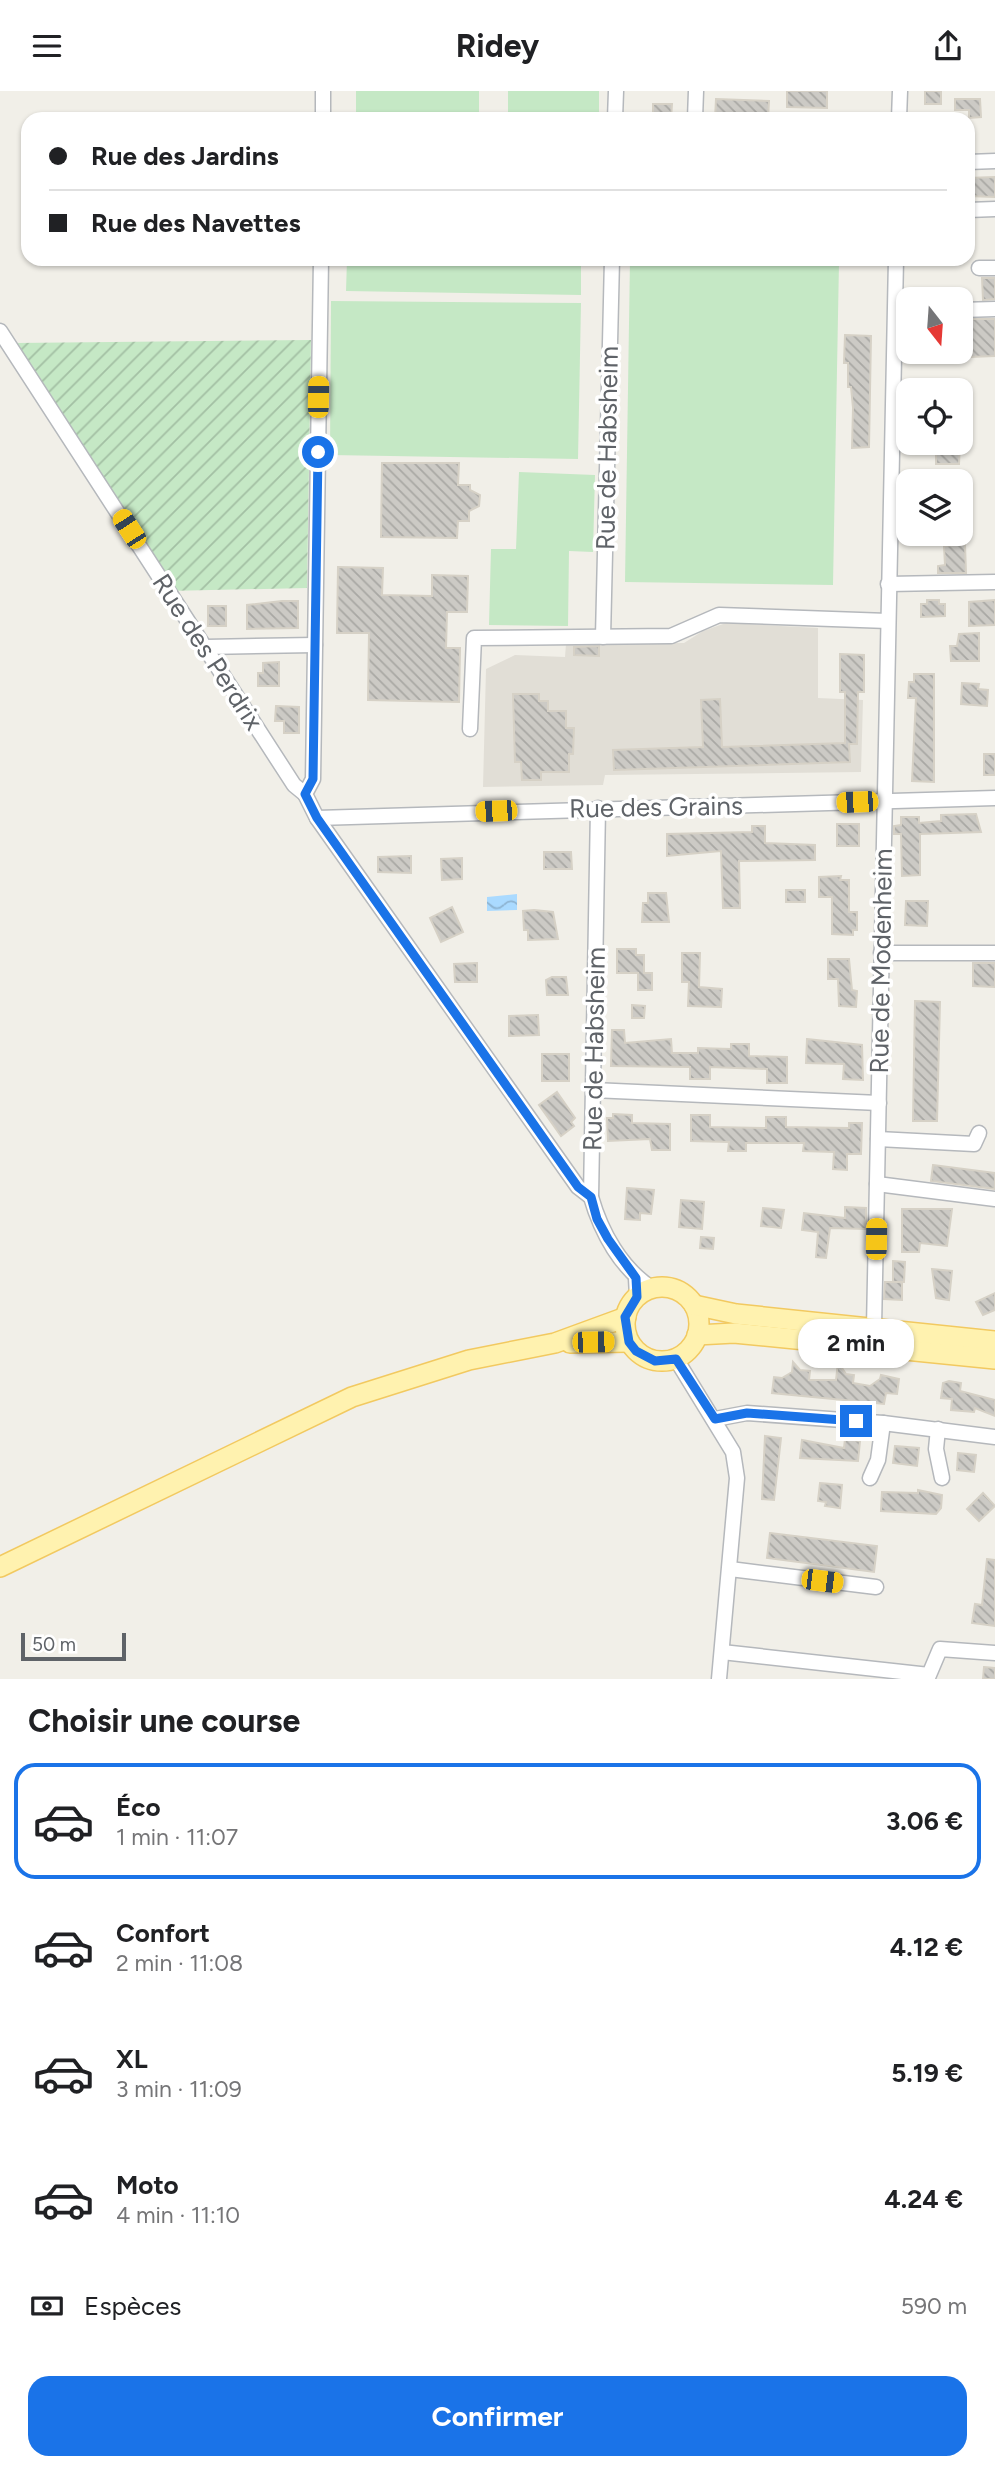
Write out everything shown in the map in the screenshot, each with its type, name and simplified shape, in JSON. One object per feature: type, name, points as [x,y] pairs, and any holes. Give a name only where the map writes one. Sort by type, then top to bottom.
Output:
[{"type":"main road","points":[[0,1567],[352,1397],[469,1360],[555,1343],[625,1317],[642,1288],[672,1289],[694,1305],[736,1314],[995,1359]]},
{"type":"main road","points":[[625,1317],[629,1342],[636,1351],[655,1361],[676,1359],[685,1353],[697,1335],[699,1320],[694,1305]]},
{"type":"main road","points":[[697,1335],[734,1333],[995,1341]]},
{"type":"main road","points":[[555,1343],[629,1342]]},
{"type":"street","points":[[323,91],[323,112]]},
{"type":"street","points":[[615,112],[616,91]]},
{"type":"street","points":[[695,112],[696,91]]},
{"type":"street","points":[[899,112],[900,91]]},
{"type":"street","points":[[975,162],[995,161]]},
{"type":"street","points":[[975,210],[995,209]]},
{"type":"street","points":[[305,794],[313,779],[321,266]]},
{"type":"street","name":"Rue de Habsheim","points":[[603,637],[612,266]]},
{"type":"street","name":"Rue de Modenheim","points":[[897,266],[899,287]]},
{"type":"street","points":[[979,268],[995,268]]},
{"type":"street","points":[[973,310],[995,309]]},
{"type":"street","name":"Rue des Perdrix","points":[[0,331],[294,785],[305,794],[317,818],[578,1187],[591,1197]]},
{"type":"street","name":"Rue de Modenheim","points":[[873,1336],[888,584],[899,364]]},
{"type":"street","points":[[888,584],[995,582]]},
{"type":"street","points":[[470,729],[474,638],[671,636],[719,615],[888,621]]},
{"type":"street","points":[[206,647],[315,645]]},
{"type":"street","name":"Rue des Grains","points":[[317,818],[598,808],[995,799]]},
{"type":"street","name":"Rue de Habsheim","points":[[598,808],[591,1197],[597,1219],[608,1239],[642,1288]]},
{"type":"street","points":[[881,953],[995,953]]},
{"type":"street","points":[[593,1090],[878,1103]]},
{"type":"street","points":[[878,1139],[974,1144],[979,1133]]},
{"type":"street","points":[[877,1184],[995,1199]]},
{"type":"street","points":[[676,1359],[733,1452],[737,1478],[719,1679]]},
{"type":"street","points":[[715,1419],[747,1413],[883,1423],[995,1437]]},
{"type":"street","points":[[870,1478],[878,1460],[883,1423]]},
{"type":"street","points":[[938,1429],[936,1449],[943,1478]]},
{"type":"street","points":[[730,1569],[876,1587]]},
{"type":"street","points":[[722,1652],[929,1677],[940,1649],[995,1653]]},
{"type":"shaded area","points":[[726,623],[818,628],[818,698],[863,700],[861,772],[605,775],[603,785],[483,787],[486,669],[515,655],[565,657],[566,644],[684,643],[703,631]]},
{"type":"green space","points":[[356,91],[479,91],[479,112],[356,112]]},
{"type":"green space","points":[[508,91],[599,91],[599,112],[508,112]]},
{"type":"green space","points":[[347,266],[581,266],[581,295],[346,291]]},
{"type":"green space","points":[[630,266],[839,266],[833,585],[625,582]]},
{"type":"green space","points":[[331,301],[581,303],[578,459],[330,455]]},
{"type":"green space","points":[[311,340],[307,588],[167,591],[15,343]]},
{"type":"green space","points":[[519,472],[595,475],[593,552],[569,551],[568,626],[489,625],[491,549],[516,549]]},
{"type":"water","points":[[517,894],[517,910],[487,911],[487,897]]},
{"type":"building","points":[[787,91],[827,91],[827,108],[787,107]]},
{"type":"building","points":[[925,91],[941,91],[941,104],[925,104]]},
{"type":"building","points":[[716,99],[769,101],[768,112],[715,112]]},
{"type":"building","points":[[955,99],[980,99],[981,117],[975,118],[975,112],[969,110],[955,110]]},
{"type":"building","points":[[653,104],[672,104],[671,112],[653,112]]},
{"type":"building","points":[[995,177],[995,197],[975,196],[975,178]]},
{"type":"building","points":[[982,278],[995,278],[995,299],[983,300]]},
{"type":"building","points":[[973,319],[995,319],[995,356],[973,357]]},
{"type":"building","points":[[845,335],[871,336],[869,447],[852,448],[853,408],[851,387],[848,387],[848,363],[844,363]]},
{"type":"building","points":[[936,455],[959,455],[959,464],[936,464]]},
{"type":"building","points":[[382,463],[459,463],[458,485],[470,485],[470,490],[480,495],[479,506],[469,511],[469,521],[458,521],[457,538],[381,537]]},
{"type":"building","points":[[944,546],[965,546],[966,573],[938,573],[938,566],[945,565]]},
{"type":"building","points":[[338,567],[383,568],[382,595],[432,596],[432,575],[468,576],[467,612],[447,612],[446,648],[460,648],[459,702],[368,700],[369,633],[337,633]]},
{"type":"building","points":[[927,600],[939,600],[939,604],[945,604],[945,616],[921,617],[921,604],[927,604]]},
{"type":"building","points":[[995,600],[995,625],[969,626],[969,602]]},
{"type":"building","points":[[298,601],[298,628],[247,629],[247,605]]},
{"type":"building","points":[[208,606],[226,606],[226,626],[208,626]]},
{"type":"building","points":[[979,633],[979,661],[951,661],[950,646],[957,646],[959,634]]},
{"type":"building","points":[[599,646],[599,656],[574,655],[574,647]]},
{"type":"building","points":[[840,654],[864,655],[864,692],[858,692],[857,744],[849,744],[850,762],[614,770],[613,750],[703,747],[701,700],[720,699],[722,747],[845,743],[845,692],[840,692]]},
{"type":"building","points":[[279,662],[279,686],[258,686],[258,673],[263,673],[263,663]]},
{"type":"building","points":[[914,674],[934,674],[934,782],[912,781],[916,698],[908,698],[909,682],[914,682]]},
{"type":"building","points":[[962,683],[979,684],[978,689],[988,690],[987,706],[961,704]]},
{"type":"building","points":[[513,694],[539,694],[539,701],[548,701],[548,711],[566,711],[566,728],[574,728],[569,772],[541,772],[541,780],[522,780],[521,762],[515,762]]},
{"type":"building","points":[[276,706],[299,707],[299,733],[284,733],[284,721],[275,721]]},
{"type":"building","points":[[984,754],[995,754],[995,775],[984,775]]},
{"type":"building","points":[[976,814],[981,832],[920,834],[920,875],[902,876],[901,834],[894,834],[894,826],[901,825],[901,817],[919,817],[919,823],[941,821],[941,815]]},
{"type":"building","points":[[837,824],[859,824],[859,846],[837,846]]},
{"type":"building","points":[[752,826],[765,826],[765,843],[815,845],[815,860],[739,861],[740,908],[723,908],[721,851],[667,856],[667,834],[752,832]]},
{"type":"building","points":[[544,852],[571,852],[572,869],[544,869]]},
{"type":"building","points":[[411,856],[411,873],[378,872],[378,857]]},
{"type":"building","points":[[462,858],[462,879],[442,880],[441,859]]},
{"type":"building","points":[[841,876],[840,880],[849,880],[849,912],[857,912],[857,930],[853,930],[853,935],[832,934],[832,897],[819,897],[819,877]]},
{"type":"building","points":[[786,890],[805,890],[805,902],[786,902]]},
{"type":"building","points":[[648,893],[666,893],[669,922],[642,922],[643,903],[648,903]]},
{"type":"building","points":[[906,901],[928,901],[927,926],[905,925]]},
{"type":"building","points":[[452,907],[463,932],[441,942],[430,918]]},
{"type":"building","points":[[523,911],[553,912],[558,939],[528,940],[528,930],[524,930]]},
{"type":"building","points":[[617,949],[636,949],[636,955],[644,955],[644,973],[652,973],[652,990],[638,990],[638,973],[617,973]]},
{"type":"building","points":[[682,953],[700,953],[699,987],[722,989],[721,1007],[688,1006],[689,982],[682,982]]},
{"type":"building","points":[[828,959],[849,959],[852,990],[857,991],[856,1007],[839,1006],[838,979],[828,979]]},
{"type":"building","points":[[477,963],[477,982],[455,982],[454,964]]},
{"type":"building","points":[[973,963],[995,963],[995,987],[973,986]]},
{"type":"building","points":[[566,977],[568,995],[547,995],[546,980]]},
{"type":"building","points":[[915,1001],[940,1002],[937,1121],[913,1121]]},
{"type":"building","points":[[632,1005],[645,1006],[644,1018],[632,1018]]},
{"type":"building","points":[[538,1015],[539,1035],[509,1036],[509,1016]]},
{"type":"building","points":[[612,1030],[624,1030],[625,1043],[671,1039],[672,1053],[698,1053],[698,1048],[731,1049],[731,1044],[749,1044],[749,1056],[787,1057],[787,1083],[767,1083],[767,1069],[710,1067],[710,1079],[690,1079],[690,1067],[611,1066]]},
{"type":"building","points":[[807,1039],[862,1045],[863,1080],[843,1079],[844,1064],[806,1063]]},
{"type":"building","points":[[542,1054],[569,1054],[569,1081],[542,1081]]},
{"type":"building","points":[[557,1092],[575,1118],[571,1122],[574,1126],[561,1136],[539,1105]]},
{"type":"building","points":[[613,1114],[632,1115],[632,1123],[670,1124],[670,1150],[652,1150],[650,1139],[608,1141],[607,1118],[613,1118]]},
{"type":"building","points":[[691,1115],[710,1115],[710,1127],[766,1128],[766,1117],[786,1117],[786,1127],[849,1128],[849,1123],[862,1123],[861,1154],[847,1154],[847,1170],[833,1169],[834,1152],[803,1151],[804,1143],[746,1143],[746,1151],[728,1151],[729,1142],[691,1141]]},
{"type":"building","points":[[933,1165],[995,1173],[995,1189],[931,1181]]},
{"type":"building","points":[[627,1188],[654,1190],[651,1214],[640,1213],[640,1220],[625,1219]]},
{"type":"building","points":[[681,1200],[704,1202],[702,1229],[679,1227]]},
{"type":"building","points":[[845,1207],[866,1208],[866,1229],[830,1228],[826,1258],[816,1257],[818,1232],[802,1230],[804,1213],[845,1218]]},
{"type":"building","points":[[763,1208],[784,1210],[781,1228],[761,1226]]},
{"type":"building","points":[[902,1209],[952,1209],[947,1246],[920,1243],[919,1252],[902,1252]]},
{"type":"building","points":[[701,1237],[714,1238],[713,1249],[700,1248]]},
{"type":"building","points":[[893,1261],[905,1262],[904,1282],[893,1282]]},
{"type":"building","points":[[932,1269],[952,1271],[949,1300],[936,1298]]},
{"type":"building","points":[[885,1282],[902,1282],[902,1300],[884,1299]]},
{"type":"building","points":[[995,1293],[995,1310],[983,1315],[976,1302]]},
{"type":"building","points":[[793,1362],[800,1370],[810,1371],[809,1380],[836,1380],[838,1362],[846,1374],[854,1375],[853,1383],[870,1386],[880,1379],[881,1375],[899,1379],[897,1394],[886,1393],[884,1404],[772,1393],[774,1377],[782,1378],[792,1372]]},
{"type":"building","points":[[943,1383],[961,1383],[960,1391],[995,1400],[995,1416],[975,1408],[974,1412],[951,1410],[952,1399],[941,1398]]},
{"type":"building","points":[[765,1436],[781,1438],[774,1500],[762,1499]]},
{"type":"building","points":[[845,1439],[860,1441],[858,1461],[800,1458],[802,1440],[844,1448]]},
{"type":"building","points":[[895,1446],[919,1448],[917,1466],[893,1463]]},
{"type":"building","points":[[958,1453],[976,1455],[974,1472],[957,1470]]},
{"type":"building","points":[[820,1483],[842,1485],[840,1508],[825,1506],[826,1502],[818,1501]]},
{"type":"building","points":[[918,1490],[942,1495],[941,1508],[936,1514],[881,1511],[882,1492],[918,1493]]},
{"type":"building","points":[[983,1493],[995,1506],[979,1521],[967,1509]]},
{"type":"building","points":[[770,1533],[877,1546],[874,1572],[767,1558]]},
{"type":"building","points":[[987,1559],[995,1560],[995,1626],[972,1623],[975,1604],[982,1605]]},
{"type":"building","points":[[984,1667],[995,1668],[995,1679],[983,1679]]},
{"type":"route","points":[[318,452],[313,779],[305,794],[317,818],[578,1187],[591,1197],[597,1219],[608,1239],[636,1278],[637,1297],[625,1317],[625,1330],[636,1351],[655,1361],[676,1359],[715,1419],[729,1414],[747,1413],[856,1421]]}]
